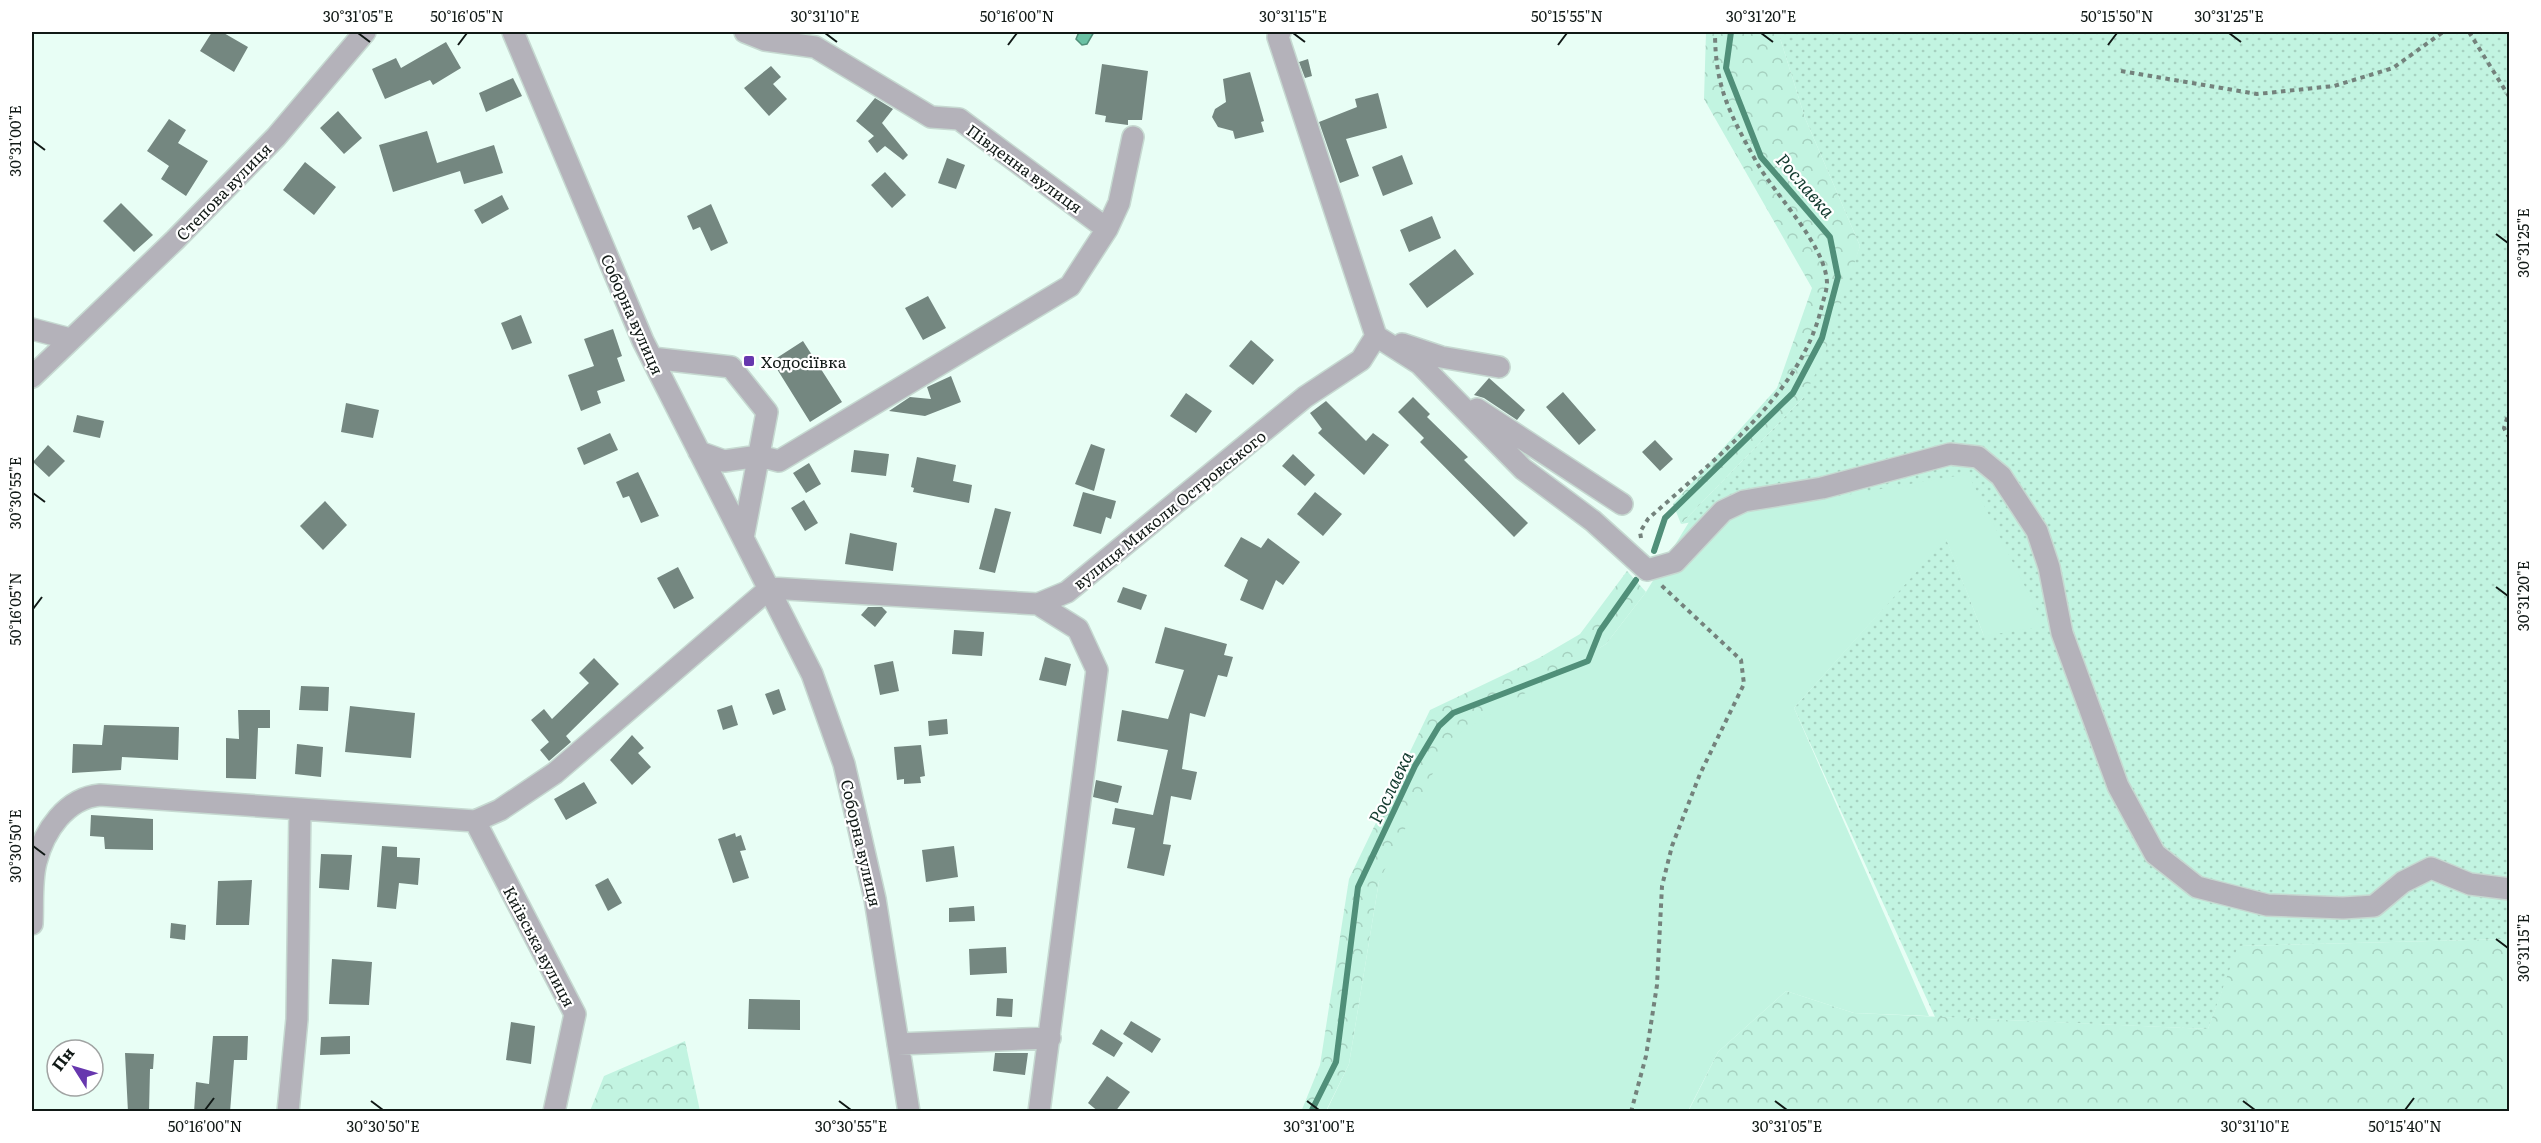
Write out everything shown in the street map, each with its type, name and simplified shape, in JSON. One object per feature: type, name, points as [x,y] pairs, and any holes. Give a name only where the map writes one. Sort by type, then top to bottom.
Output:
[{"type":"street","name":"Степова вулиця","points":[[32,377],[175,240],[276,136],[365,32]]},
{"type":"street","name":"Соборна вулиця","points":[[513,32],[652,358],[812,674],[844,764],[875,899],[909,1112]]},
{"type":"street","name":"Південна вулиця","points":[[745,32],[765,40],[815,47],[931,117],[959,119],[1107,229]]},
{"type":"street","points":[[1280,32],[1278,37],[1376,336],[1420,364],[1523,469],[1593,521],[1647,570],[1675,562],[1723,511],[1744,501],[1822,488],[1950,454],[1978,457],[2001,476],[2037,531],[2049,567],[2062,633],[2118,786],[2155,854],[2197,887],[2267,905],[2343,908],[2374,906],[2403,882],[2431,868],[2470,884],[2510,889]]},
{"type":"street","points":[[699,452],[724,461],[759,456],[779,461],[1070,286],[1107,229],[1119,203],[1133,137]]},
{"type":"street","points":[[32,329],[70,339]]},
{"type":"street","points":[[1376,336],[1442,357],[1499,367]]},
{"type":"street","name":"вулиця Миколи Островського","points":[[1038,604],[1067,592],[1305,397],[1361,360],[1376,336]]},
{"type":"street","points":[[652,358],[731,367],[767,412],[743,538]]},
{"type":"street","points":[[1443,388],[1622,504]]},
{"type":"street","points":[[32,924],[35,863],[51,828],[73,802],[85,796],[100,795],[475,821],[500,810],[555,773],[770,588],[1038,604],[1078,629],[1097,670],[1039,1112]]},
{"type":"street","points":[[288,1112],[297,1019],[300,809]]},
{"type":"street","name":"Київська вулиця","points":[[475,821],[575,1014],[554,1112]]},
{"type":"street","points":[[898,1044],[1050,1038]]},
{"type":"path","points":[[1630,1112],[1646,1056],[1655,995],[1662,886],[1672,846],[1700,774],[1744,684],[1741,660],[1673,599],[1647,570],[1640,532],[1648,519],[1722,453],[1785,385],[1817,331],[1827,282],[1813,241],[1770,185],[1727,110],[1715,66],[1716,32]]},
{"type":"path","points":[[2121,71],[2257,94],[2334,86],[2393,68],[2443,32]]},
{"type":"path","points":[[2469,32],[2510,98]]},
{"type":"path","points":[[2510,409],[2504,428],[2510,439]]},
{"type":"green space","points":[[1706,32],[1780,32],[1805,118],[1860,246],[1823,359],[1803,398],[1681,524],[1673,504],[1777,388],[1812,288],[1704,99]]},
{"type":"green space","points":[[1780,32],[2509,32],[2509,939],[2239,946],[2208,1029],[1935,1017],[1794,708],[1946,538],[1984,636],[1968,475],[1681,524],[1803,398],[1860,246],[1805,118]]},
{"type":"green space","points":[[1968,474],[2045,626],[1984,636],[1946,539],[1794,708],[1929,1016],[1854,1013],[1786,991],[1718,1052],[1688,1111],[1326,1112],[1349,1064],[1379,881],[1450,739],[1606,644],[1646,592],[1689,522]]},
{"type":"green space","points":[[1627,571],[1646,592],[1606,644],[1544,683],[1379,881],[1349,1064],[1326,1111],[1301,1112],[1320,1065],[1349,879],[1430,710],[1539,658],[1580,634]]},
{"type":"green space","points":[[2509,939],[2509,1111],[1688,1112],[1718,1052],[1786,991],[1854,1013],[2208,1029],[2238,946]]},
{"type":"green space","points":[[685,1041],[700,1111],[590,1111],[604,1076]]},
{"type":"shaded area","points":[[1079,32],[1094,32],[1087,44],[1082,45],[1076,39]]},
{"type":"building","points":[[212,32],[222,32],[248,47],[234,72],[200,51]]},
{"type":"building","points":[[446,42],[461,68],[433,85],[430,80],[385,99],[372,69],[396,58],[401,68]]},
{"type":"building","points":[[1308,59],[1312,76],[1305,78],[1299,62]]},
{"type":"building","points":[[1102,64],[1148,71],[1142,120],[1128,120],[1128,125],[1105,122],[1106,116],[1095,114]]},
{"type":"building","points":[[771,66],[781,77],[773,84],[787,99],[769,116],[744,88]]},
{"type":"building","points":[[1250,72],[1264,121],[1261,122],[1264,132],[1235,139],[1233,131],[1218,127],[1212,117],[1215,109],[1226,102],[1223,79]]},
{"type":"building","points":[[513,78],[522,96],[486,112],[479,93]]},
{"type":"building","points":[[1378,93],[1387,128],[1346,139],[1359,176],[1340,183],[1319,122],[1357,107],[1355,99]]},
{"type":"building","points":[[875,98],[893,109],[882,123],[908,155],[903,160],[885,146],[877,153],[868,141],[874,136],[856,121]]},
{"type":"building","points":[[338,111],[362,138],[344,154],[320,128]]},
{"type":"building","points":[[169,119],[186,130],[178,143],[208,161],[186,196],[161,179],[169,166],[147,151]]},
{"type":"building","points":[[427,131],[437,163],[494,145],[503,173],[464,184],[460,171],[393,192],[379,145]]},
{"type":"building","points":[[1402,155],[1413,184],[1383,196],[1372,167]]},
{"type":"building","points":[[947,158],[965,165],[956,189],[938,183]]},
{"type":"building","points":[[305,162],[336,187],[314,215],[283,190]]},
{"type":"building","points":[[885,172],[906,195],[892,208],[871,185]]},
{"type":"building","points":[[502,195],[509,209],[482,224],[474,210]]},
{"type":"building","points":[[121,203],[153,235],[134,252],[103,221]]},
{"type":"building","points":[[711,204],[728,243],[711,251],[700,227],[693,230],[687,216]]},
{"type":"building","points":[[1432,216],[1441,238],[1409,252],[1400,230]]},
{"type":"building","points":[[1455,249],[1474,274],[1427,308],[1409,284]]},
{"type":"building","points":[[928,296],[946,328],[923,340],[905,308]]},
{"type":"building","points":[[521,315],[532,343],[512,350],[501,323]]},
{"type":"building","points":[[613,329],[622,356],[617,358],[625,381],[597,391],[601,403],[581,411],[568,375],[594,366],[584,339]]},
{"type":"building","points":[[1251,340],[1274,360],[1253,385],[1229,366]]},
{"type":"building","points":[[803,341],[842,402],[810,422],[772,361]]},
{"type":"building","points":[[951,376],[961,402],[925,416],[889,411],[910,397],[931,399],[927,387]]},
{"type":"building","points":[[1489,378],[1525,410],[1517,420],[1484,398],[1474,395]]},
{"type":"building","points":[[1563,392],[1596,430],[1579,445],[1546,407]]},
{"type":"building","points":[[1186,393],[1212,411],[1196,433],[1170,416]]},
{"type":"building","points":[[1413,397],[1430,414],[1427,417],[1468,457],[1464,460],[1528,523],[1514,537],[1420,442],[1424,438],[1398,412]]},
{"type":"building","points":[[1326,401],[1366,441],[1373,433],[1389,445],[1364,475],[1318,433],[1322,429],[1310,413]]},
{"type":"building","points":[[346,403],[379,410],[373,438],[341,432]]},
{"type":"building","points":[[77,415],[104,421],[100,438],[73,432]]},
{"type":"building","points":[[610,433],[618,450],[584,465],[577,448]]},
{"type":"building","points":[[1655,440],[1673,459],[1660,471],[1642,452]]},
{"type":"building","points":[[1091,444],[1105,449],[1094,491],[1075,484]]},
{"type":"building","points":[[48,445],[65,461],[49,477],[33,462]]},
{"type":"building","points":[[854,450],[889,454],[886,476],[851,472]]},
{"type":"building","points":[[1293,454],[1315,475],[1305,486],[1282,466]]},
{"type":"building","points":[[917,457],[956,465],[953,481],[972,485],[969,503],[913,492],[914,488],[911,487]]},
{"type":"building","points":[[809,463],[821,484],[806,493],[793,473]]},
{"type":"building","points":[[638,472],[659,516],[641,523],[629,496],[623,498],[616,482]]},
{"type":"building","points":[[1083,492],[1116,501],[1111,519],[1106,517],[1101,534],[1073,526]]},
{"type":"building","points":[[1315,492],[1342,514],[1323,536],[1297,514]]},
{"type":"building","points":[[804,500],[818,523],[805,531],[791,508]]},
{"type":"building","points":[[325,501],[347,525],[323,550],[300,526]]},
{"type":"building","points":[[995,508],[1011,512],[995,573],[979,569]]},
{"type":"building","points":[[850,533],[897,543],[893,571],[845,564]]},
{"type":"building","points":[[1241,537],[1261,548],[1268,538],[1300,562],[1283,585],[1276,580],[1263,610],[1240,600],[1248,580],[1224,566]]},
{"type":"building","points":[[678,567],[694,598],[674,609],[657,578]]},
{"type":"building","points":[[1123,587],[1147,595],[1141,610],[1117,602]]},
{"type":"building","points":[[868,607],[882,607],[887,612],[875,627],[861,615]]},
{"type":"building","points":[[1165,627],[1227,644],[1224,655],[1233,657],[1227,677],[1218,675],[1205,717],[1190,713],[1182,769],[1197,772],[1191,800],[1171,796],[1163,844],[1171,845],[1164,876],[1127,868],[1135,828],[1112,824],[1115,808],[1153,815],[1168,750],[1117,741],[1122,710],[1168,719],[1184,670],[1155,663]]},
{"type":"building","points":[[954,630],[984,632],[982,656],[952,654]]},
{"type":"building","points":[[1045,657],[1071,664],[1066,686],[1039,680]]},
{"type":"building","points":[[594,658],[619,684],[566,736],[571,742],[549,761],[540,750],[549,742],[531,720],[544,709],[552,719],[589,683],[579,673]]},
{"type":"building","points":[[893,661],[899,691],[880,695],[874,665]]},
{"type":"building","points":[[301,686],[329,687],[328,711],[299,710]]},
{"type":"building","points":[[779,689],[786,710],[773,715],[765,694]]},
{"type":"building","points":[[732,705],[738,725],[723,730],[717,710]]},
{"type":"building","points":[[350,706],[415,713],[411,758],[345,752]]},
{"type":"building","points":[[238,710],[270,710],[270,728],[258,728],[256,779],[226,778],[226,738],[239,739]]},
{"type":"building","points":[[947,719],[948,734],[929,736],[928,721]]},
{"type":"building","points":[[104,725],[179,727],[178,760],[122,757],[121,770],[72,773],[73,744],[102,745]]},
{"type":"building","points":[[632,735],[644,748],[638,753],[651,767],[632,785],[610,760]]},
{"type":"building","points":[[297,744],[323,747],[321,777],[295,774]]},
{"type":"building","points":[[921,745],[925,776],[920,777],[921,783],[904,784],[904,779],[897,780],[894,747]]},
{"type":"building","points":[[1096,780],[1122,786],[1118,803],[1093,797]]},
{"type":"building","points":[[584,782],[597,803],[566,820],[554,799]]},
{"type":"building","points":[[91,815],[153,819],[153,850],[105,849],[104,837],[90,836]]},
{"type":"building","points":[[735,833],[736,837],[741,835],[746,850],[740,851],[749,878],[733,883],[718,839]]},
{"type":"building","points":[[382,846],[397,847],[397,857],[420,858],[418,885],[399,883],[396,909],[377,907]]},
{"type":"building","points":[[954,846],[958,877],[926,882],[922,850]]},
{"type":"building","points":[[321,854],[352,855],[349,890],[319,888]]},
{"type":"building","points":[[608,878],[622,903],[608,911],[595,885]]},
{"type":"building","points":[[252,880],[249,925],[216,925],[218,881]]},
{"type":"building","points":[[974,906],[975,921],[949,922],[949,908]]},
{"type":"building","points":[[171,923],[186,925],[185,940],[170,938]]},
{"type":"building","points":[[1006,947],[1007,973],[970,975],[969,949]]},
{"type":"building","points":[[332,959],[372,962],[369,1005],[329,1004]]},
{"type":"building","points":[[997,998],[1013,999],[1012,1017],[996,1016]]},
{"type":"building","points":[[749,999],[800,1000],[800,1030],[748,1029]]},
{"type":"building","points":[[1131,1021],[1161,1039],[1152,1053],[1123,1034]]},
{"type":"building","points":[[511,1022],[535,1026],[531,1064],[506,1060]]},
{"type":"building","points":[[1101,1029],[1123,1043],[1114,1057],[1092,1044]]},
{"type":"building","points":[[213,1036],[248,1036],[247,1060],[234,1060],[230,1112],[194,1112],[196,1082],[209,1084]]},
{"type":"building","points":[[350,1036],[350,1054],[320,1055],[321,1037]]},
{"type":"building","points":[[125,1053],[154,1054],[153,1069],[150,1069],[149,1112],[128,1112]]},
{"type":"building","points":[[995,1053],[1028,1053],[1025,1075],[993,1071]]},
{"type":"building","points":[[1107,1076],[1130,1092],[1115,1112],[1099,1112],[1088,1103]]},
{"type":"waterway","name":"Рославка","points":[[1654,551],[1665,518],[1793,393],[1822,338],[1838,277],[1830,237],[1761,157],[1726,68],[1731,32]]},
{"type":"waterway","name":"Рославка","points":[[1311,1112],[1336,1062],[1358,887],[1415,766],[1439,726],[1453,713],[1588,661],[1600,631],[1636,580]]},
{"type":"place","name":"Ходосіївка","points":[[749,361]]}]
